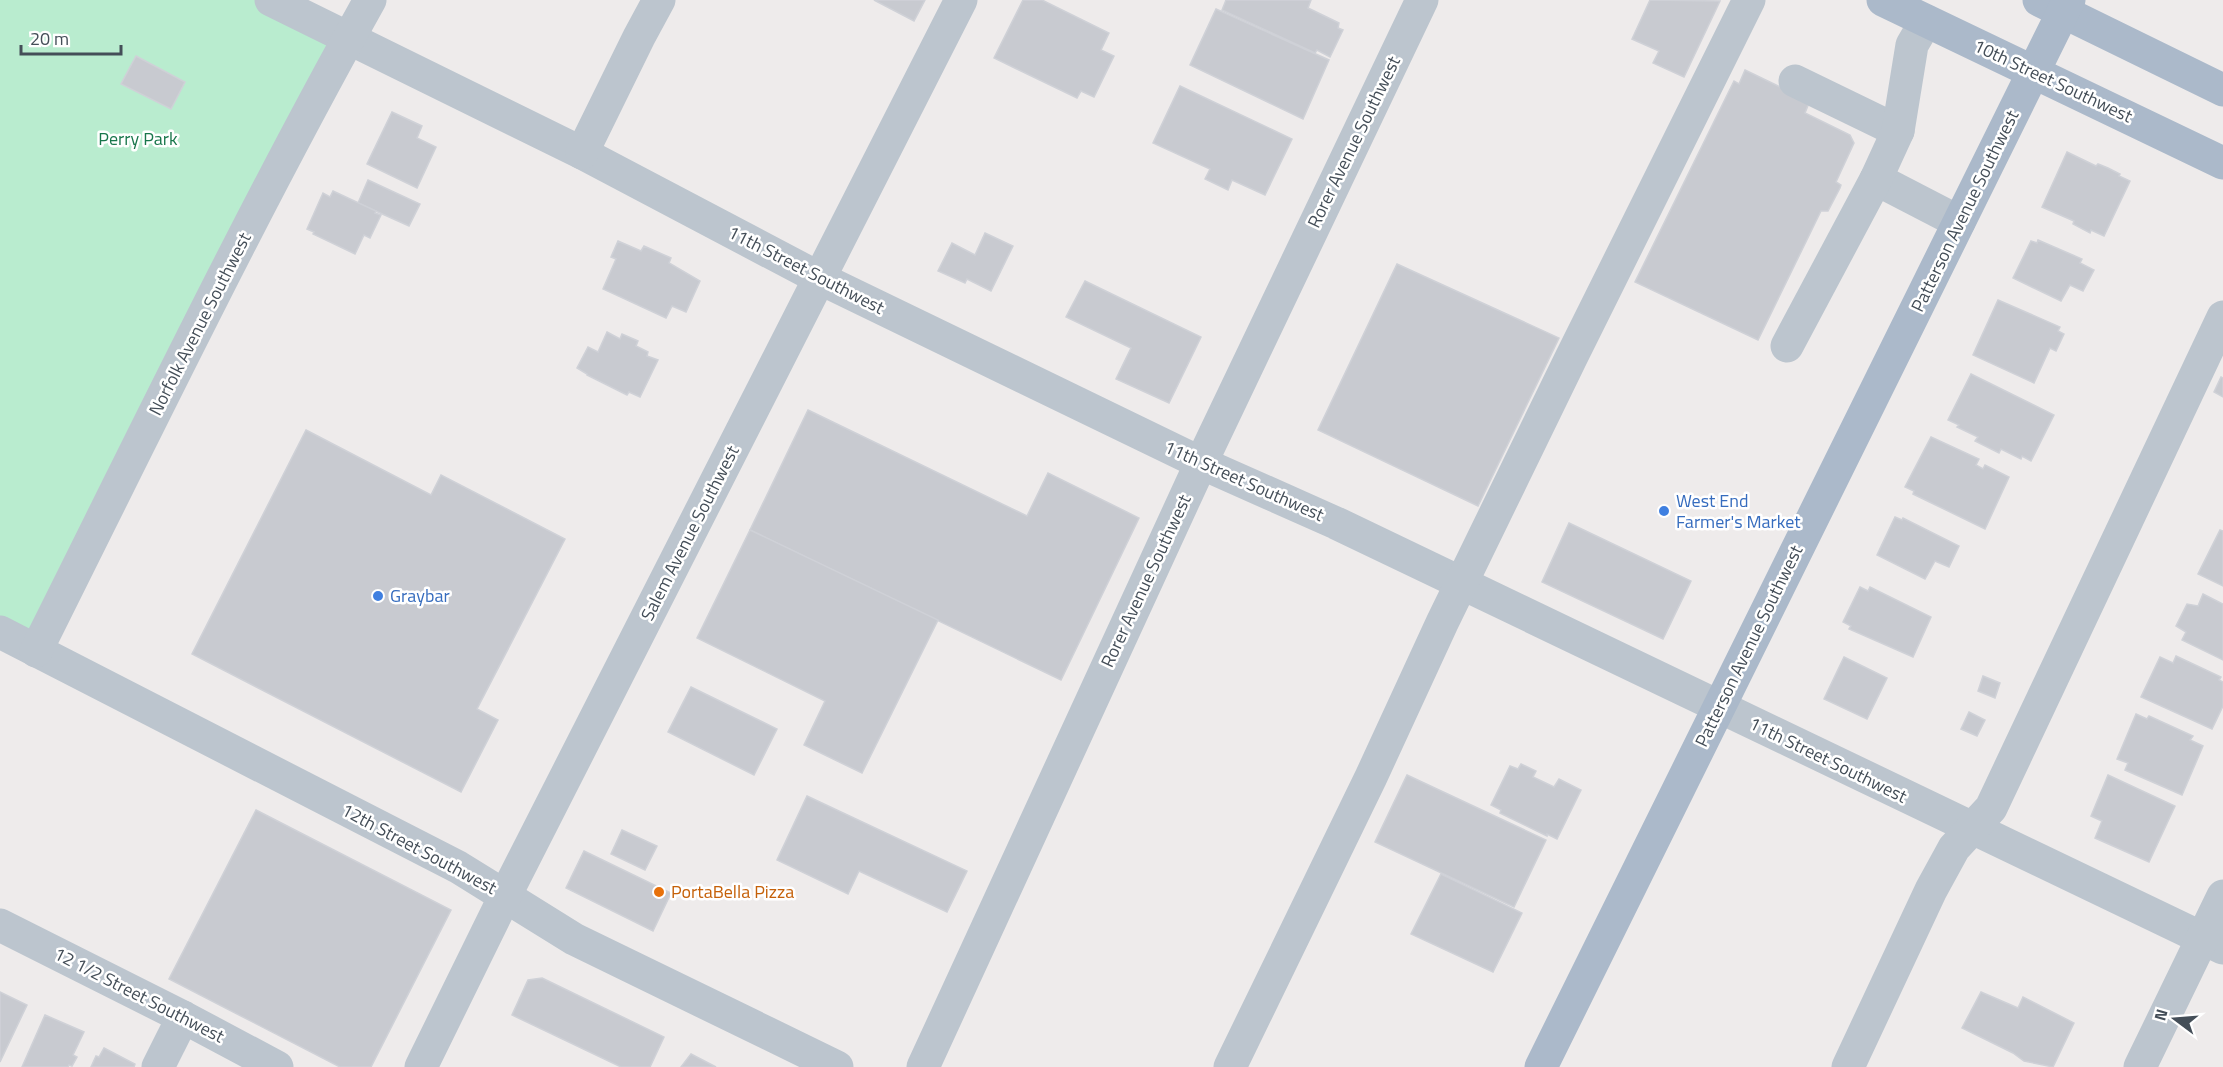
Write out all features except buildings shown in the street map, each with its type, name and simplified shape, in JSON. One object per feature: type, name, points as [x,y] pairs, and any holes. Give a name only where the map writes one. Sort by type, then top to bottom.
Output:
[{"type":"main road","name":"10th Street Southwest","points":[[1883,0],[2223,163]]},
{"type":"main road","name":"Patterson Avenue Southwest","points":[[1541,1067],[2034,71],[2057,4]]},
{"type":"main road","points":[[2057,4],[2223,90]]},
{"type":"street","name":"11th Street Southwest","points":[[271,0],[582,153],[819,278],[1201,463],[1336,523],[2213,943]]},
{"type":"street","name":"Norfolk Avenue Southwest","points":[[36,651],[223,276],[321,86],[370,0]]},
{"type":"street","points":[[582,153],[659,0]]},
{"type":"street","name":"Salem Avenue Southwest","points":[[421,1067],[505,896],[961,0]]},
{"type":"street","name":"Rorer Avenue Southwest","points":[[923,1067],[1201,463],[1422,0]]},
{"type":"street","points":[[1230,1067],[1570,358],[1749,0]]},
{"type":"street","points":[[1786,346],[1876,179],[1898,131],[1912,45],[1926,21]]},
{"type":"street","points":[[1795,81],[1898,131]]},
{"type":"street","points":[[1876,179],[1959,222]]},
{"type":"street","points":[[1848,1067],[1931,890],[1954,848],[1991,808],[2223,316]]},
{"type":"street","name":"12th Street Southwest","points":[[0,632],[458,867],[574,939],[837,1067]]},
{"type":"street","points":[[2140,1067],[2213,943],[2223,896]]},
{"type":"street","name":"12 1/2 Street Southwest","points":[[0,925],[183,1017],[276,1067]]},
{"type":"street","points":[[158,1067],[183,1017]]},
{"type":"green space","name":"Perry Park","points":[[0,0],[271,0],[349,37],[36,651],[0,632]]},
{"type":"place","name":"West End Farmer's Market","points":[[1664,511]]},
{"type":"place","name":"Graybar","points":[[378,596]]},
{"type":"place","name":"PortaBella Pizza","points":[[659,892]]}]
